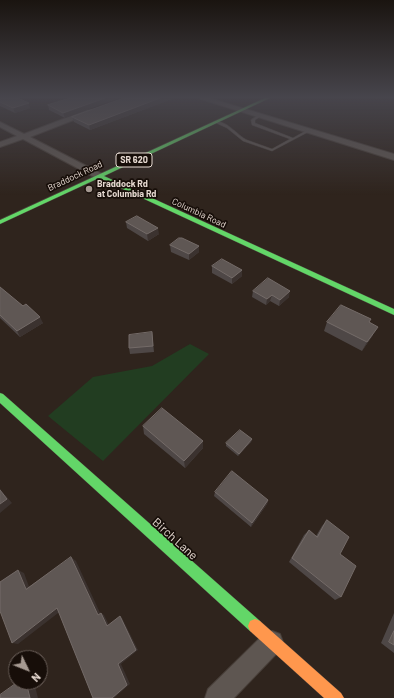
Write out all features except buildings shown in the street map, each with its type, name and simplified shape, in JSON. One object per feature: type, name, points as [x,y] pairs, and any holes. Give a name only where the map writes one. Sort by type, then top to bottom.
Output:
[{"type":"street","name":"Columbia Road","points":[[13,131],[99,176],[394,312]]},
{"type":"street","points":[[0,145],[38,131]]},
{"type":"street","name":"Braddock Road","points":[[0,222],[197,131]]},
{"type":"street","points":[[308,131],[394,157]]},
{"type":"street","name":"Birch Lane","points":[[0,398],[336,698]]},
{"type":"street","points":[[217,698],[272,642]]},
{"type":"lane","points":[[232,131],[244,140],[272,150],[308,131]]},
{"type":"lane","points":[[271,131],[293,139]]},
{"type":"green space","points":[[190,344],[209,354],[103,461],[48,416],[93,377],[152,366]]},
{"type":"traffic: fast","points":[[0,222],[198,131]]},
{"type":"traffic: fast","points":[[99,176],[394,312]]},
{"type":"traffic: fast","points":[[0,397],[255,626]]},
{"type":"traffic: slow","points":[[255,626],[336,698]]},
{"type":"place","name":"Braddock Rd at Columbia Rd","points":[[89,189]]}]
